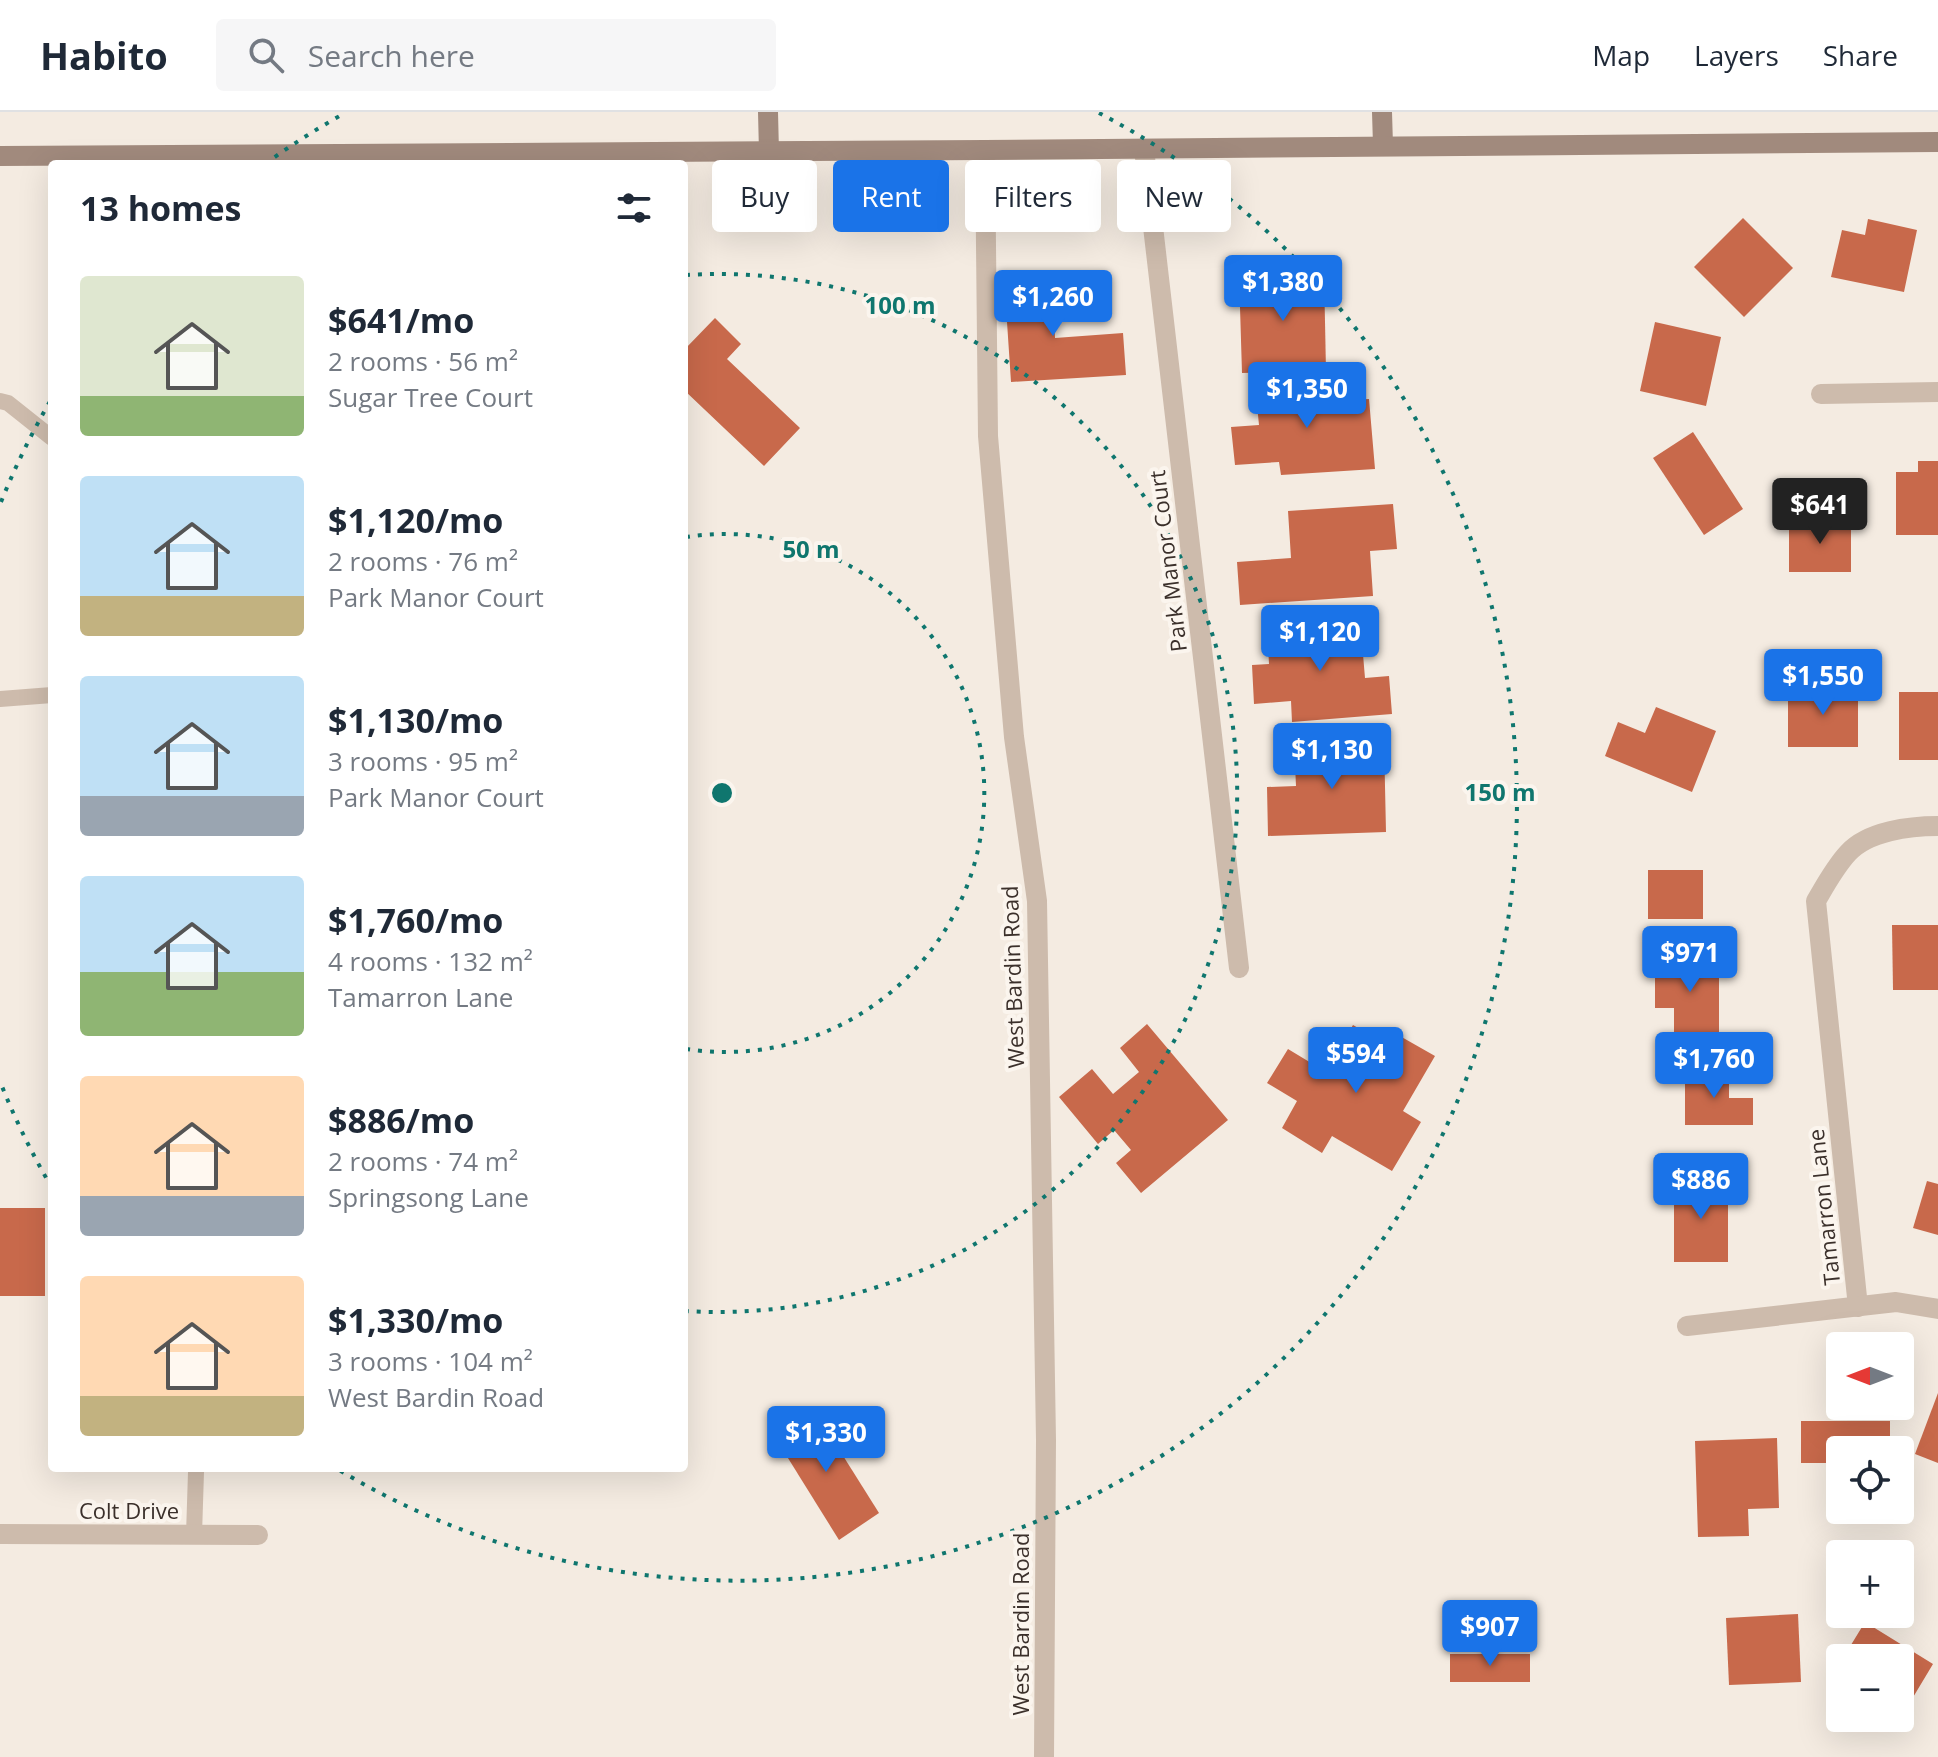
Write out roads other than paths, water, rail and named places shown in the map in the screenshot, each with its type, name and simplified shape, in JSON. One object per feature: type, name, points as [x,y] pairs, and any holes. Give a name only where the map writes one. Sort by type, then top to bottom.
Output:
[{"type":"main road","points":[[768,112],[769,152]]},
{"type":"main road","points":[[1382,112],[1383,145]]},
{"type":"main road","points":[[0,156],[1938,142]]},
{"type":"street","name":"Park Manor Court","points":[[1144,149],[1239,968]]},
{"type":"street","name":"West Bardin Road","points":[[985,150],[988,436],[1014,737],[1037,901],[1046,1440],[1044,1757]]},
{"type":"street","points":[[1821,394],[1938,392]]},
{"type":"street","name":"Tamarron Lane","points":[[1858,1307],[1816,901],[1851,850],[1881,834],[1913,826],[1938,826]]},
{"type":"street","points":[[1687,1326],[1896,1302],[1938,1309]]},
{"type":"street","name":"Colt Drive","points":[[0,1534],[258,1535]]},
{"type":"lane","points":[[0,401],[8,403],[48,435]]},
{"type":"lane","points":[[0,699],[48,695]]},
{"type":"lane","points":[[194,1535],[196,1472]]}]
